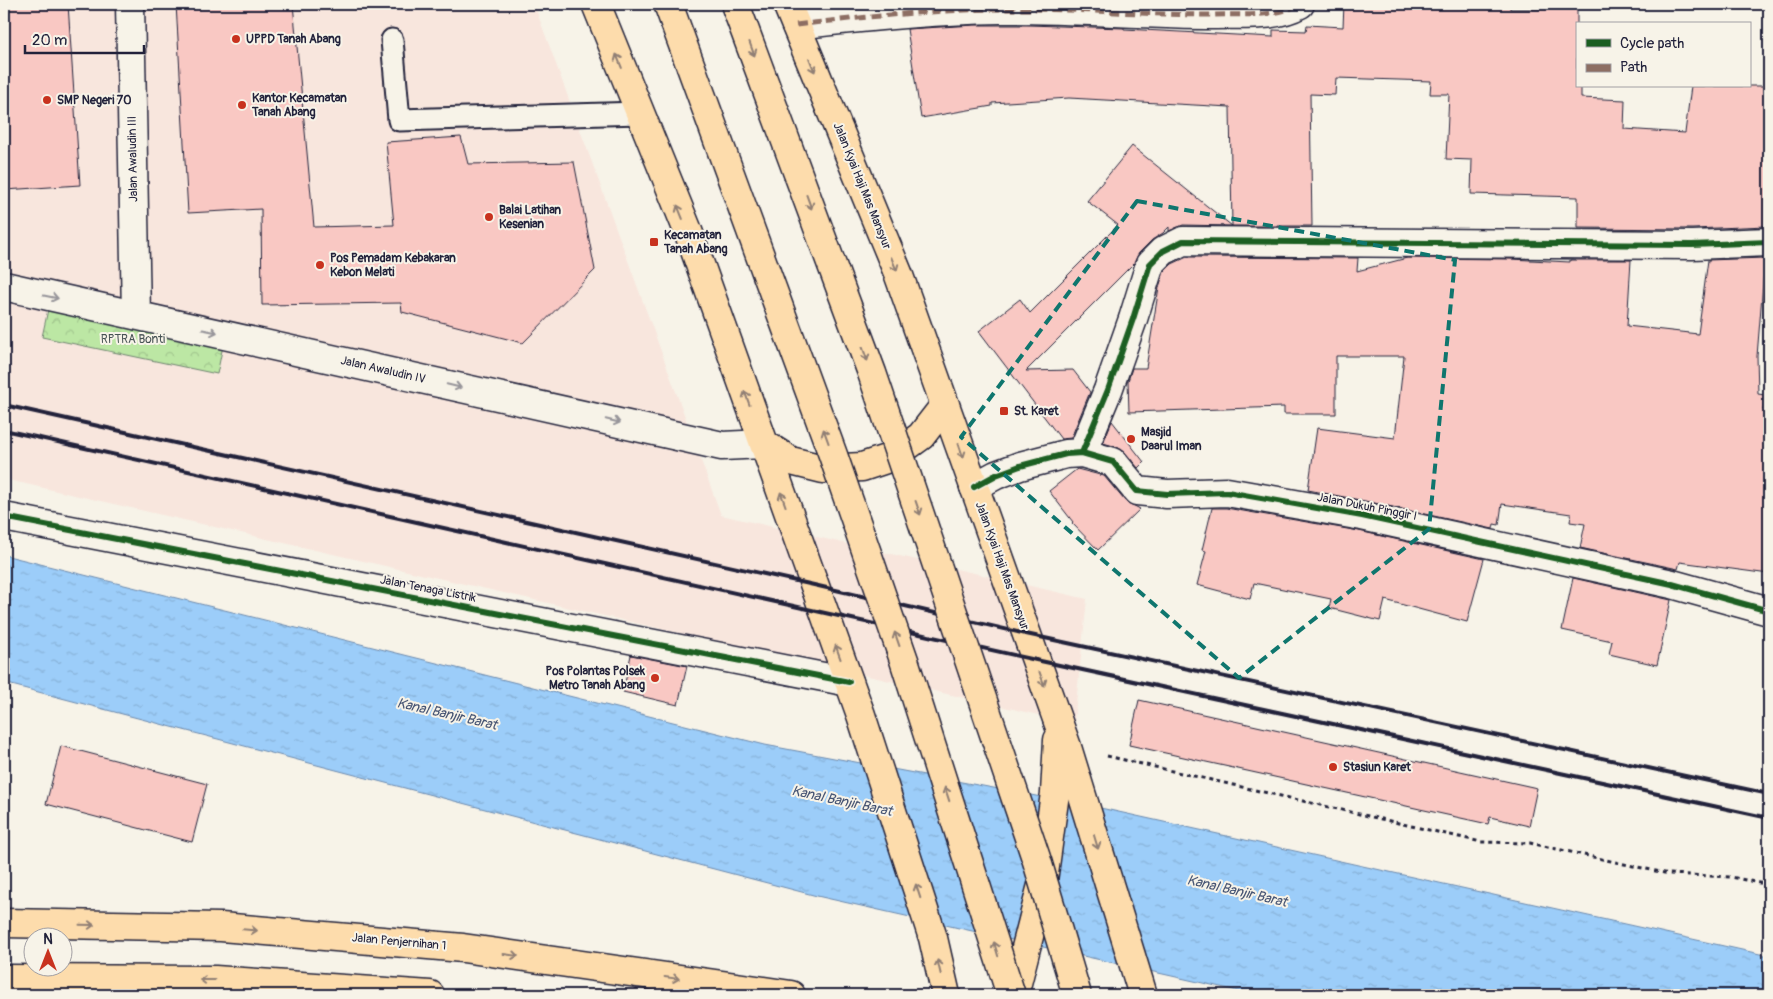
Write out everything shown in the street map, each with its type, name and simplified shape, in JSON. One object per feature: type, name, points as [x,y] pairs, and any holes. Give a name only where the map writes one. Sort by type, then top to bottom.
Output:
[{"type":"main road","points":[[596,4],[688,231],[861,714],[933,938],[946,995]]},
{"type":"main road","points":[[668,4],[833,455],[904,660],[1014,991]]},
{"type":"main road","points":[[735,4],[876,382],[1037,861],[1077,995]]},
{"type":"main road","name":"Jalan Kyai Haji Mas Mansyur","points":[[792,14],[898,273],[1063,735]]},
{"type":"main road","points":[[764,444],[790,461],[823,469],[862,467],[892,457],[921,436],[945,405]]},
{"type":"main road","points":[[1063,735],[1068,794],[1143,995]]},
{"type":"main road","points":[[1014,991],[1068,794]]},
{"type":"main road","name":"Jalan Penjernihan 1","points":[[4,923],[220,927],[463,948],[791,995]]},
{"type":"main road","points":[[4,979],[215,980],[430,995]]},
{"type":"street","name":"Jalan Awaludin III","points":[[130,4],[136,314]]},
{"type":"street","points":[[792,14],[899,13],[1001,9],[1193,15],[1265,14],[1294,8],[1300,4]]},
{"type":"street","points":[[1082,453],[1108,390],[1150,264],[1163,251],[1183,241],[1692,244],[1769,242]]},
{"type":"street","name":"Jalan Awaludin IV","points":[[4,286],[722,446],[764,444]]},
{"type":"street","name":"Jalan Dukuh Pinggir I","points":[[974,487],[996,475],[1020,466],[1066,454],[1082,453],[1114,462],[1137,491],[1167,494],[1227,492],[1362,516],[1672,584],[1769,611]]},
{"type":"street","name":"Jalan Tenaga Listrik","points":[[4,517],[849,682]]},
{"type":"lane","points":[[392,40],[399,120],[640,113]]},
{"type":"path","points":[[1063,735],[1481,842],[1530,843],[1669,874],[1731,877],[1769,885]]},
{"type":"highlighted area","points":[[1137,201],[1455,260],[1429,529],[1239,678],[961,437]]},
{"type":"shaded area","points":[[4,4],[534,4],[721,515],[1087,599],[1074,723],[4,479]]},
{"type":"green space","name":"RPTRA Bonti","points":[[49,305],[224,341],[217,374],[42,337]]},
{"type":"water","name":"Kanal Banjir Barat","points":[[4,555],[765,745],[1105,809],[1769,956],[1769,995],[1256,995],[817,896],[4,683]]},
{"type":"building","name":"SMP Negeri 70","points":[[4,4],[68,4],[80,185],[5,190]]},
{"type":"building","points":[[176,4],[293,4],[314,227],[394,225],[386,142],[461,137],[468,164],[574,162],[595,270],[523,343],[402,312],[401,303],[262,305],[261,209],[188,213]]},
{"type":"building","points":[[1344,4],[1510,4],[1510,9],[1577,9],[1576,88],[1581,88],[1581,98],[1625,100],[1624,129],[1685,133],[1691,88],[1750,88],[1750,86],[1769,86],[1769,219],[1767,226],[1692,229],[1578,228],[1578,197],[1471,194],[1472,160],[1446,159],[1449,94],[1430,94],[1431,81],[1336,78],[1335,95],[1310,94],[1312,226],[1232,226],[1230,107],[1069,98],[992,103],[992,106],[921,118],[907,29],[975,25],[1027,25],[1124,28],[1273,37],[1273,30],[1306,31],[1307,25],[1343,27]]},
{"type":"building","points":[[1132,146],[1232,226],[1183,225],[1169,231],[1169,227],[1139,253],[1134,263],[1026,371],[1073,370],[1090,392],[1071,438],[1061,439],[979,331],[1020,299],[1030,313],[1118,225],[1087,201]]},
{"type":"building","points":[[1187,257],[1358,258],[1357,271],[1407,258],[1510,259],[1570,262],[1570,260],[1631,260],[1627,326],[1698,334],[1708,260],[1765,258],[1757,356],[1758,394],[1765,395],[1763,410],[1769,411],[1769,574],[1680,562],[1678,569],[1580,548],[1585,524],[1570,522],[1571,514],[1502,504],[1499,525],[1494,524],[1493,529],[1308,490],[1317,428],[1395,438],[1404,356],[1336,356],[1336,414],[1284,414],[1284,407],[1129,412],[1128,381],[1132,368],[1146,368],[1159,287],[1164,272],[1172,264]]},
{"type":"building","points":[[1112,421],[1144,462],[1138,468],[1125,452],[1117,447],[1103,443]]},
{"type":"building","points":[[1077,469],[1104,476],[1125,501],[1140,509],[1098,550],[1072,523],[1049,491]]},
{"type":"building","points":[[1212,508],[1226,508],[1359,531],[1484,559],[1467,622],[1385,600],[1380,621],[1329,608],[1331,599],[1254,583],[1250,599],[1197,585],[1206,551],[1202,550]]},
{"type":"building","points":[[1573,578],[1671,600],[1657,665],[1609,654],[1612,641],[1562,630]]},
{"type":"building","name":"Pos Polantas Polsek Metro Tanah Abang","points":[[631,655],[687,666],[678,705],[623,692]]},
{"type":"building","name":"Stasiun Karet","points":[[1139,700],[1537,788],[1529,826],[1490,817],[1488,824],[1129,745]]},
{"type":"building","points":[[61,746],[207,784],[192,842],[46,804]]},
{"type":"railway","points":[[4,405],[1026,634],[1769,794]]},
{"type":"railway","points":[[4,430],[1036,660],[1769,818]]},
{"type":"marked path","points":[[796,25],[898,14],[1000,9],[1188,15],[1259,14],[1280,11],[1300,4]]},
{"type":"cycle path","points":[[1082,453],[1108,390],[1150,264],[1163,251],[1183,241],[1692,245],[1769,242]]},
{"type":"cycle path","points":[[974,487],[996,475],[1020,466],[1066,454],[1082,453],[1113,462],[1137,491],[1167,494],[1227,492],[1362,516],[1672,584],[1769,611]]},
{"type":"cycle path","points":[[4,517],[849,682]]},
{"type":"place","name":"UPPD Tanah Abang","points":[[236,39]]},
{"type":"place","name":"SMP Negeri 70","points":[[47,100]]},
{"type":"place","name":"Kantor Kecamatan Tanah Abang","points":[[242,105]]},
{"type":"place","name":"Balai Latihan Kesenian","points":[[489,217]]},
{"type":"place","name":"Kecamatan Tanah Abang","points":[[654,242]]},
{"type":"place","name":"Pos Pemadam Kebakaran Kebon Melati","points":[[320,265]]},
{"type":"place","name":"St. Karet","points":[[1004,411]]},
{"type":"place","name":"Masjid Daarul Iman","points":[[1131,439]]},
{"type":"place","name":"Pos Polantas Polsek Metro Tanah Abang","points":[[655,678]]},
{"type":"place","name":"Stasiun Karet","points":[[1333,767]]}]
